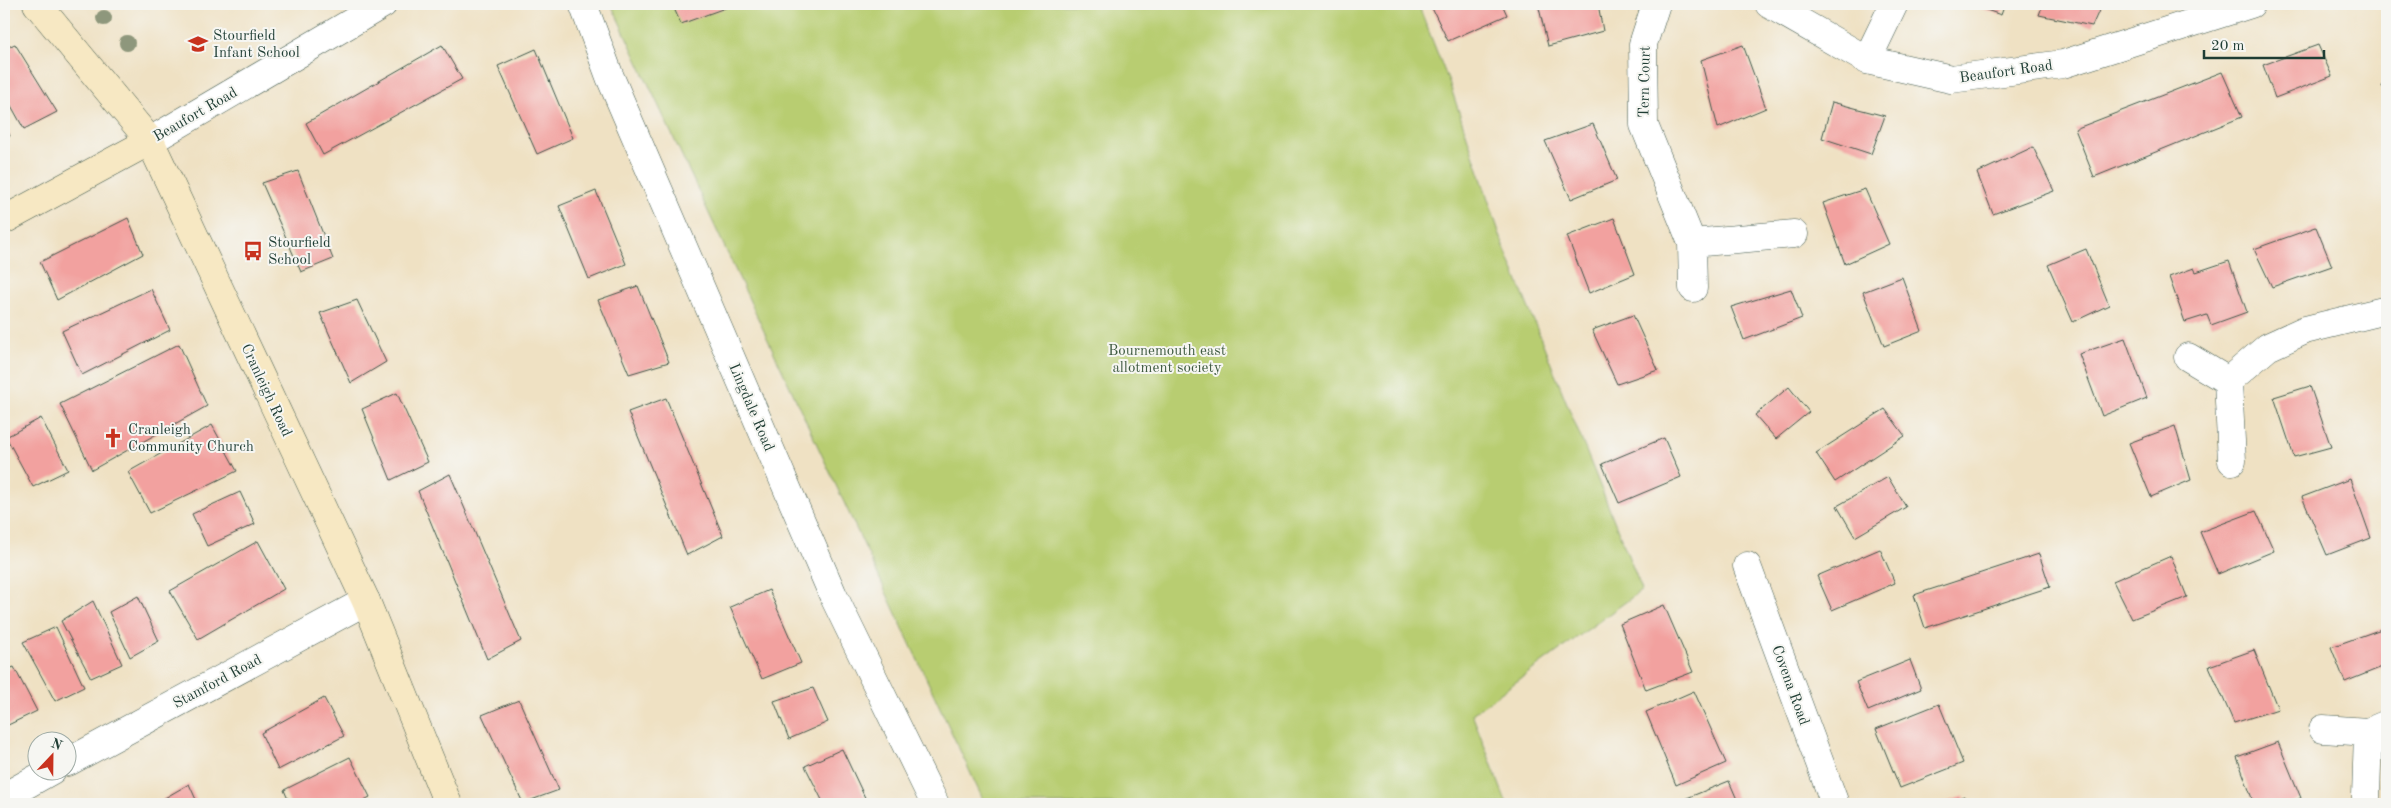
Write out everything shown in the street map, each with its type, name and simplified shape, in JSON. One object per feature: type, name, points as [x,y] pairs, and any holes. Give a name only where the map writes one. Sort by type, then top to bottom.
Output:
[{"type":"street","name":"Cranleigh Road","points":[[37,4],[150,141],[366,601],[448,804]]},
{"type":"street","name":"Beaufort Road","points":[[4,220],[150,141],[383,4]]},
{"type":"street","name":"Lingdale Road","points":[[583,4],[610,77],[833,595],[935,804]]},
{"type":"street","name":"Tern Court","points":[[1656,4],[1643,44],[1644,125],[1692,243],[1693,288]]},
{"type":"street","name":"Beaufort Road","points":[[1769,4],[1867,60],[1950,79],[2063,64],[2251,4]]},
{"type":"street","points":[[1867,60],[1894,4]]},
{"type":"street","points":[[1692,243],[1794,234]]},
{"type":"street","points":[[2228,381],[2268,347],[2305,330],[2387,310]]},
{"type":"street","points":[[2188,358],[2228,381]]},
{"type":"street","points":[[2228,381],[2232,461]]},
{"type":"street","name":"Covena Road","points":[[1747,566],[1835,804]]},
{"type":"street","name":"Stamford Road","points":[[78,757],[366,601]]},
{"type":"street","points":[[2323,729],[2378,728],[2366,798]]},
{"type":"street","points":[[4,796],[34,780]]},
{"type":"green space","name":"Bournemouth east allotment society","points":[[611,4],[1418,4],[1450,85],[1504,247],[1642,590],[1472,714],[1507,804],[985,804]]},
{"type":"building","points":[[672,4],[736,4],[681,24]]},
{"type":"building","points":[[1430,4],[1502,4],[1507,15],[1448,41]]},
{"type":"building","points":[[1538,4],[1598,4],[1603,31],[1548,46]]},
{"type":"building","points":[[1969,4],[2005,4],[2001,15]]},
{"type":"building","points":[[2043,4],[2102,4],[2092,26],[2039,15]]},
{"type":"building","points":[[15,44],[57,112],[24,129],[4,93],[4,49]]},
{"type":"building","points":[[442,45],[462,79],[323,155],[306,123]]},
{"type":"building","points":[[1743,45],[1766,108],[1718,128],[1701,60]]},
{"type":"building","points":[[2318,45],[2332,76],[2275,98],[2263,65]]},
{"type":"building","points":[[536,49],[573,138],[537,154],[498,66]]},
{"type":"building","points":[[2222,72],[2242,117],[2094,177],[2075,129]]},
{"type":"building","points":[[2387,74],[2387,89],[2382,87]]},
{"type":"building","points":[[1832,102],[1885,116],[1871,154],[1822,138]]},
{"type":"building","points":[[4,124],[10,136],[4,139]]},
{"type":"building","points":[[1593,124],[1617,180],[1571,199],[1545,141]]},
{"type":"building","points":[[2033,147],[2054,191],[1993,214],[1977,173]]},
{"type":"building","points":[[298,171],[333,259],[301,272],[262,183]]},
{"type":"building","points":[[1865,189],[1889,244],[1845,264],[1823,203]]},
{"type":"building","points":[[596,191],[626,264],[589,279],[559,206]]},
{"type":"building","points":[[128,218],[143,254],[57,300],[40,262]]},
{"type":"building","points":[[1614,218],[1635,274],[1589,293],[1567,236]]},
{"type":"building","points":[[2316,227],[2332,266],[2272,287],[2254,249]]},
{"type":"building","points":[[2086,249],[2109,305],[2073,322],[2048,265]]},
{"type":"building","points":[[2229,261],[2247,312],[2211,325],[2207,315],[2185,322],[2169,277],[2194,268],[2196,272]]},
{"type":"building","points":[[1902,277],[1922,331],[1884,346],[1863,292]]},
{"type":"building","points":[[638,286],[669,362],[629,374],[598,300]]},
{"type":"building","points":[[151,289],[170,330],[82,375],[62,331]]},
{"type":"building","points":[[1791,289],[1802,318],[1744,340],[1731,307]]},
{"type":"building","points":[[357,300],[386,362],[351,383],[320,313]]},
{"type":"building","points":[[1633,315],[1658,370],[1617,384],[1592,330]]},
{"type":"building","points":[[2125,338],[2147,398],[2102,416],[2079,354]]},
{"type":"building","name":"Cranleigh Community Church","points":[[179,344],[207,406],[92,470],[60,404]]},
{"type":"building","points":[[2310,386],[2331,447],[2294,457],[2274,397]]},
{"type":"building","points":[[1789,387],[1809,412],[1776,439],[1755,415]]},
{"type":"building","points":[[397,393],[428,462],[391,480],[362,409]]},
{"type":"building","points":[[666,398],[723,536],[687,555],[628,412]]},
{"type":"building","points":[[1885,409],[1905,436],[1835,482],[1816,453]]},
{"type":"building","points":[[41,418],[68,470],[33,487],[6,437]]},
{"type":"building","points":[[212,425],[237,471],[150,513],[128,472]]},
{"type":"building","points":[[2175,426],[2191,480],[2151,497],[2129,443]]},
{"type":"building","points":[[1664,438],[1681,477],[1619,503],[1602,464]]},
{"type":"building","points":[[450,474],[521,641],[487,659],[418,491]]},
{"type":"building","points":[[1888,477],[1906,507],[1855,537],[1837,506]]},
{"type":"building","points":[[2350,479],[2371,538],[2327,555],[2302,497]]},
{"type":"building","points":[[240,492],[255,524],[207,546],[192,514]]},
{"type":"building","points":[[2256,511],[2274,551],[2218,574],[2200,532]]},
{"type":"building","points":[[258,541],[284,589],[198,639],[170,591]]},
{"type":"building","points":[[1880,549],[1895,583],[1832,610],[1817,576]]},
{"type":"building","points":[[2039,554],[2050,587],[1925,628],[1914,595]]},
{"type":"building","points":[[2171,556],[2187,597],[2132,619],[2113,581]]},
{"type":"building","points":[[769,590],[801,663],[762,679],[730,607]]},
{"type":"building","points":[[138,596],[159,641],[130,657],[109,612]]},
{"type":"building","points":[[93,601],[122,664],[91,678],[61,621]]},
{"type":"building","points":[[1664,605],[1693,672],[1646,690],[1620,624]]},
{"type":"building","points":[[56,627],[84,687],[55,701],[23,642]]},
{"type":"building","points":[[2387,627],[2387,665],[2345,682],[2331,647]]},
{"type":"building","points":[[2254,650],[2278,709],[2234,723],[2209,666]]},
{"type":"building","points":[[1910,660],[1921,689],[1868,711],[1856,682]]},
{"type":"building","points":[[14,667],[37,711],[4,727],[4,671]]},
{"type":"building","points":[[813,688],[828,722],[789,739],[774,701]]},
{"type":"building","points":[[1694,691],[1726,763],[1676,785],[1646,712]]},
{"type":"building","points":[[324,698],[344,736],[278,770],[261,733]]},
{"type":"building","points":[[519,700],[559,790],[523,803],[482,715]]},
{"type":"building","points":[[1939,704],[1963,763],[1900,788],[1876,729]]},
{"type":"building","points":[[2278,742],[2301,798],[2288,804],[2254,804],[2237,757]]},
{"type":"building","points":[[842,749],[868,804],[824,804],[805,766]]},
{"type":"building","points":[[350,757],[370,797],[356,804],[290,804],[284,790]]},
{"type":"building","points":[[1729,781],[1739,804],[1683,804],[1682,800]]},
{"type":"building","points":[[189,784],[198,804],[165,804],[163,799]]},
{"type":"building","points":[[1964,796],[1967,804],[1941,804]]},
{"type":"place","name":"Stourfield Infant School","points":[[198,44]]},
{"type":"place","name":"Stourfield School","points":[[253,251]]},
{"type":"place","name":"Cranleigh Community Church","points":[[113,438]]}]
